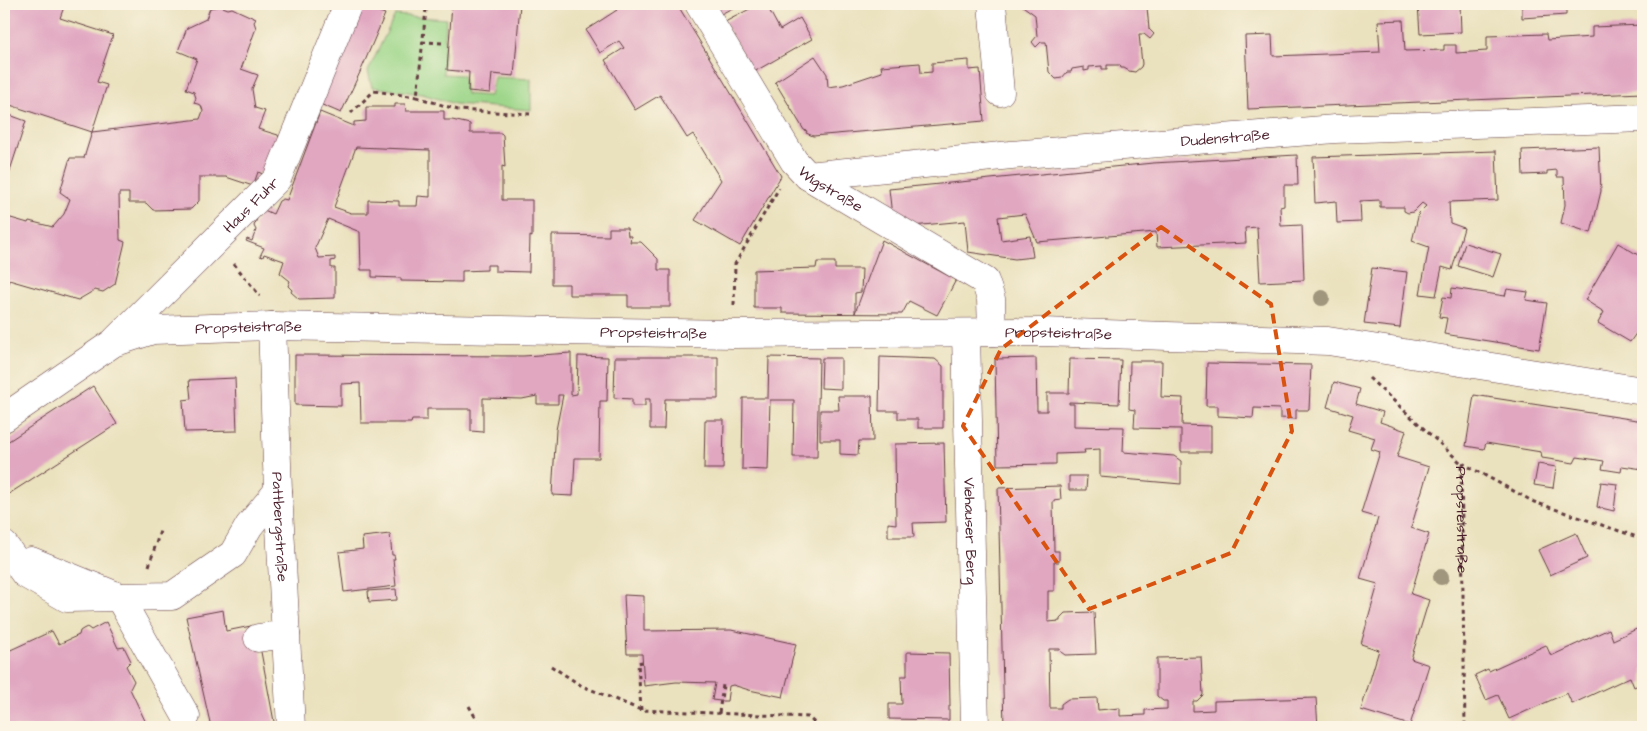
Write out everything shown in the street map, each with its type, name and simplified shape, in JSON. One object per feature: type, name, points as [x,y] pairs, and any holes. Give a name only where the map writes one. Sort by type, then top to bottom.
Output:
[{"type":"street","name":"Haus Fuhr","points":[[113,343],[277,179],[348,4]]},
{"type":"street","name":"Wigstraße","points":[[699,4],[801,169],[985,281],[991,299],[979,333]]},
{"type":"street","points":[[992,4],[1000,92]]},
{"type":"street","name":"Dudenstraße","points":[[801,169],[1335,130],[1643,118]]},
{"type":"street","name":"Propsteistraße","points":[[4,418],[113,343],[153,330],[272,326],[733,334],[1052,332],[1328,341],[1643,391]]},
{"type":"street","name":"Pattbergstraße","points":[[272,326],[278,491],[291,727]]},
{"type":"street","name":"Viehauser Berg","points":[[975,727],[979,333]]},
{"type":"street","points":[[6,548],[25,574],[67,598],[172,596],[233,554],[249,526],[278,491]]},
{"type":"street","points":[[129,597],[186,716]]},
{"type":"street","points":[[258,638],[286,634]]},
{"type":"path","points":[[417,97],[426,9]]},
{"type":"path","points":[[422,42],[444,43]]},
{"type":"path","points":[[351,113],[374,91],[417,97],[458,110],[530,114]]},
{"type":"path","points":[[733,334],[735,264],[801,169]]},
{"type":"path","points":[[229,258],[268,305],[272,326]]},
{"type":"path","name":"Propsteistraße","points":[[1363,373],[1461,463],[1465,727]]},
{"type":"path","points":[[1461,463],[1534,502],[1643,538]]},
{"type":"path","points":[[129,597],[160,531]]},
{"type":"path","points":[[641,710],[638,663],[642,662]]},
{"type":"path","points":[[551,666],[582,686],[641,710],[808,717],[819,727]]},
{"type":"path","points":[[720,713],[723,685]]},
{"type":"path","points":[[469,706],[481,727]]},
{"type":"highlighted area","points":[[1161,227],[1271,304],[1292,431],[1231,553],[1089,609],[963,426],[1001,349]]},
{"type":"green space","points":[[395,15],[446,19],[443,74],[463,75],[466,94],[490,96],[494,77],[531,79],[531,110],[455,104],[422,94],[372,87],[368,71]]},
{"type":"building","points":[[10,4],[65,4],[60,18],[113,35],[97,82],[107,85],[92,132],[4,103],[4,22]]},
{"type":"building","points":[[359,4],[385,14],[341,113],[320,104]]},
{"type":"building","points":[[452,4],[520,4],[514,76],[492,74],[490,93],[468,91],[469,72],[447,70]]},
{"type":"building","points":[[613,4],[677,4],[781,176],[740,246],[695,220],[721,180],[693,134],[687,138],[660,95],[635,110],[605,60],[624,48],[619,41],[600,53],[586,30],[617,10]]},
{"type":"building","points":[[713,4],[740,4],[719,15]]},
{"type":"building","points":[[759,4],[766,4],[780,30],[800,18],[812,39],[752,73],[725,22]]},
{"type":"building","points":[[1020,4],[1150,4],[1147,7],[1149,29],[1154,34],[1150,39],[1144,34],[1139,34],[1142,64],[1135,72],[1121,68],[1120,65],[1107,65],[1107,69],[1102,69],[1102,66],[1089,67],[1089,70],[1084,71],[1084,67],[1072,69],[1071,72],[1067,72],[1062,78],[1056,79],[1049,72],[1046,42],[1041,42],[1036,47],[1032,42],[1037,36],[1035,15]]},
{"type":"building","points":[[1418,4],[1460,4],[1461,32],[1420,34]]},
{"type":"building","points":[[1522,4],[1566,4],[1566,15],[1522,18]]},
{"type":"building","points":[[220,6],[228,9],[232,8],[256,19],[254,22],[256,28],[241,69],[258,75],[252,89],[255,108],[265,111],[258,129],[278,135],[282,146],[268,176],[258,172],[253,186],[226,177],[199,177],[199,201],[191,209],[153,210],[146,203],[129,203],[129,193],[119,193],[120,240],[125,242],[115,284],[103,292],[95,290],[78,300],[9,280],[4,294],[4,216],[28,223],[29,221],[53,227],[64,214],[70,199],[60,192],[70,158],[84,158],[92,132],[200,119],[203,111],[201,105],[194,103],[196,98],[194,92],[186,89],[197,59],[178,51],[187,28],[206,19],[210,8]]},
{"type":"building","points":[[1403,20],[1405,51],[1444,50],[1444,45],[1456,45],[1456,53],[1487,51],[1487,36],[1546,34],[1547,40],[1592,37],[1592,27],[1643,25],[1643,93],[1248,109],[1245,36],[1272,35],[1273,56],[1380,52],[1378,21]]},
{"type":"building","points":[[815,56],[827,74],[828,87],[843,85],[882,72],[881,66],[920,63],[921,73],[932,72],[932,63],[969,60],[969,70],[980,69],[984,121],[813,136],[806,133],[807,131],[804,130],[775,82]]},
{"type":"building","points":[[395,104],[405,104],[406,111],[444,111],[444,120],[470,124],[470,133],[501,133],[503,135],[505,167],[502,166],[502,200],[532,200],[532,237],[530,236],[529,272],[495,271],[495,265],[487,265],[487,270],[462,271],[462,282],[401,281],[401,278],[372,277],[372,270],[361,270],[360,232],[328,219],[315,248],[319,258],[335,257],[335,260],[331,261],[331,268],[335,268],[335,298],[299,299],[291,292],[292,290],[288,286],[290,281],[280,273],[284,261],[264,254],[263,257],[260,256],[264,248],[246,241],[247,239],[252,241],[256,230],[254,226],[259,214],[263,213],[264,210],[273,214],[279,201],[287,200],[320,112],[354,126],[354,122],[366,121],[366,107],[395,107]],"holes":[[[356,147],[430,150],[430,197],[418,196],[417,206],[399,206],[399,201],[368,200],[368,213],[351,213],[334,207]]]},
{"type":"building","points":[[4,113],[26,121],[4,189]]},
{"type":"building","points":[[1599,147],[1601,191],[1591,233],[1561,223],[1565,205],[1564,177],[1557,177],[1557,170],[1547,171],[1547,174],[1523,175],[1522,150]]},
{"type":"building","points":[[1496,151],[1498,200],[1449,202],[1450,223],[1464,228],[1452,270],[1442,267],[1436,296],[1420,294],[1429,247],[1412,241],[1419,213],[1426,206],[1422,203],[1413,212],[1408,213],[1404,211],[1404,207],[1380,207],[1380,200],[1360,201],[1361,222],[1337,223],[1336,201],[1315,203],[1313,157]]},
{"type":"building","points":[[1297,155],[1298,185],[1284,185],[1284,206],[1280,207],[1281,226],[1302,225],[1304,280],[1260,282],[1257,227],[1245,228],[1246,243],[1157,247],[1156,232],[1037,242],[1025,214],[998,217],[1001,240],[1030,236],[1033,257],[1015,259],[968,252],[965,221],[912,226],[892,216],[889,189],[1153,163]]},
{"type":"building","points":[[609,228],[627,228],[628,236],[631,236],[630,242],[641,242],[658,259],[658,270],[670,270],[670,307],[628,307],[628,295],[569,295],[569,284],[552,284],[552,235],[609,236]]},
{"type":"building","points":[[882,240],[956,280],[937,315],[909,301],[902,314],[782,313],[782,308],[754,308],[754,270],[816,268],[817,262],[835,262],[835,269],[862,269],[861,292],[855,293],[855,313]]},
{"type":"building","points":[[1465,243],[1501,254],[1493,277],[1458,266]]},
{"type":"building","points":[[1618,243],[1643,258],[1643,336],[1637,332],[1630,342],[1598,323],[1604,312],[1585,300]]},
{"type":"building","points":[[1372,268],[1407,272],[1400,328],[1364,324]]},
{"type":"building","points":[[1452,288],[1505,296],[1507,289],[1528,292],[1526,300],[1547,303],[1539,349],[1444,334],[1447,318],[1439,317],[1443,297],[1451,298]]},
{"type":"building","points":[[571,353],[571,395],[577,394],[578,356],[608,357],[607,401],[600,401],[599,458],[575,458],[573,496],[552,495],[556,430],[563,395],[558,395],[558,404],[537,404],[537,396],[522,399],[483,398],[483,432],[471,431],[471,409],[427,409],[427,420],[412,420],[411,423],[361,423],[360,383],[341,384],[341,406],[295,405],[295,355],[523,356]]},
{"type":"building","points":[[615,357],[718,357],[718,399],[665,399],[664,429],[650,429],[650,399],[645,399],[645,406],[632,406],[632,399],[614,398]]},
{"type":"building","points":[[769,357],[819,358],[817,457],[793,457],[794,400],[770,400],[768,470],[742,469],[743,398],[768,398]]},
{"type":"building","points":[[880,357],[935,359],[943,366],[943,428],[918,428],[918,419],[898,419],[898,411],[879,411]]},
{"type":"building","points":[[822,358],[841,358],[841,389],[821,388]]},
{"type":"building","points":[[1036,358],[1037,411],[1047,411],[1047,393],[1069,393],[1070,359],[1121,360],[1119,404],[1069,402],[1069,404],[1074,404],[1074,426],[1124,427],[1123,452],[1174,456],[1181,461],[1181,484],[1100,477],[1100,449],[1084,450],[1085,453],[1056,454],[1056,464],[997,465],[995,359]]},
{"type":"building","points":[[1130,361],[1162,361],[1161,397],[1183,398],[1182,425],[1211,426],[1211,452],[1181,452],[1181,429],[1134,428],[1135,410],[1129,409]]},
{"type":"building","points":[[1207,363],[1311,365],[1309,410],[1296,410],[1296,419],[1280,418],[1280,409],[1254,408],[1253,418],[1218,416],[1218,406],[1206,406]]},
{"type":"building","points":[[235,378],[237,431],[185,432],[183,400],[191,399],[189,380]]},
{"type":"building","points":[[1334,382],[1360,389],[1356,404],[1383,412],[1380,422],[1406,431],[1397,457],[1429,467],[1411,528],[1429,534],[1411,594],[1429,600],[1411,659],[1429,665],[1410,725],[1361,710],[1379,650],[1361,644],[1378,584],[1360,579],[1378,518],[1361,513],[1380,452],[1371,449],[1375,438],[1348,430],[1353,415],[1327,407]]},
{"type":"building","points":[[93,386],[117,424],[4,497],[4,444]]},
{"type":"building","points":[[1474,395],[1643,421],[1643,469],[1622,466],[1621,472],[1602,469],[1604,461],[1577,457],[1574,463],[1542,458],[1541,452],[1486,443],[1484,449],[1466,446]]},
{"type":"building","points":[[838,396],[872,396],[873,441],[859,441],[858,455],[840,454],[840,440],[820,440],[820,410],[839,410]]},
{"type":"building","points":[[705,420],[724,420],[723,469],[704,469]]},
{"type":"building","points":[[944,443],[946,522],[913,523],[914,537],[888,537],[888,523],[896,524],[895,444]]},
{"type":"building","points":[[1538,464],[1556,467],[1553,488],[1534,485]]},
{"type":"building","points":[[1069,476],[1087,476],[1086,490],[1069,490]]},
{"type":"building","points":[[1601,482],[1617,484],[1614,511],[1597,507]]},
{"type":"building","points":[[1060,486],[1061,500],[1053,501],[1054,551],[1059,551],[1059,562],[1054,562],[1054,591],[1048,591],[1048,622],[1060,621],[1060,618],[1065,613],[1094,612],[1096,654],[1065,655],[1060,649],[1049,649],[1050,708],[1061,708],[1061,704],[1068,699],[1097,698],[1098,710],[1120,708],[1120,716],[1145,715],[1145,710],[1167,709],[1167,701],[1163,701],[1157,696],[1157,658],[1201,657],[1203,695],[1197,701],[1193,701],[1193,711],[1214,710],[1214,701],[1316,698],[1318,727],[1004,727],[998,488]]},
{"type":"building","points":[[1576,533],[1587,558],[1550,575],[1538,550]]},
{"type":"building","points":[[390,534],[392,555],[394,555],[395,559],[393,559],[396,586],[344,592],[339,552],[363,549],[362,537]]},
{"type":"building","points":[[396,589],[397,600],[369,602],[368,591]]},
{"type":"building","points":[[624,595],[644,596],[644,631],[731,630],[796,644],[783,697],[733,685],[729,686],[727,701],[720,701],[712,700],[715,683],[676,682],[644,686],[642,654],[627,654]]},
{"type":"building","points":[[223,610],[226,631],[256,625],[275,727],[211,727],[186,617]]},
{"type":"building","points":[[106,622],[118,648],[124,647],[131,661],[126,666],[134,681],[130,689],[148,727],[4,727],[4,653],[52,631],[59,644],[79,635],[80,631],[87,627],[91,630]]},
{"type":"building","points":[[1643,626],[1643,683],[1634,687],[1630,677],[1572,704],[1567,693],[1509,719],[1498,695],[1486,700],[1475,675],[1488,669],[1489,671],[1546,645],[1551,656],[1609,629],[1613,640]]},
{"type":"building","points":[[907,652],[949,653],[949,720],[889,719],[889,704],[902,704],[901,676],[907,676]]}]
